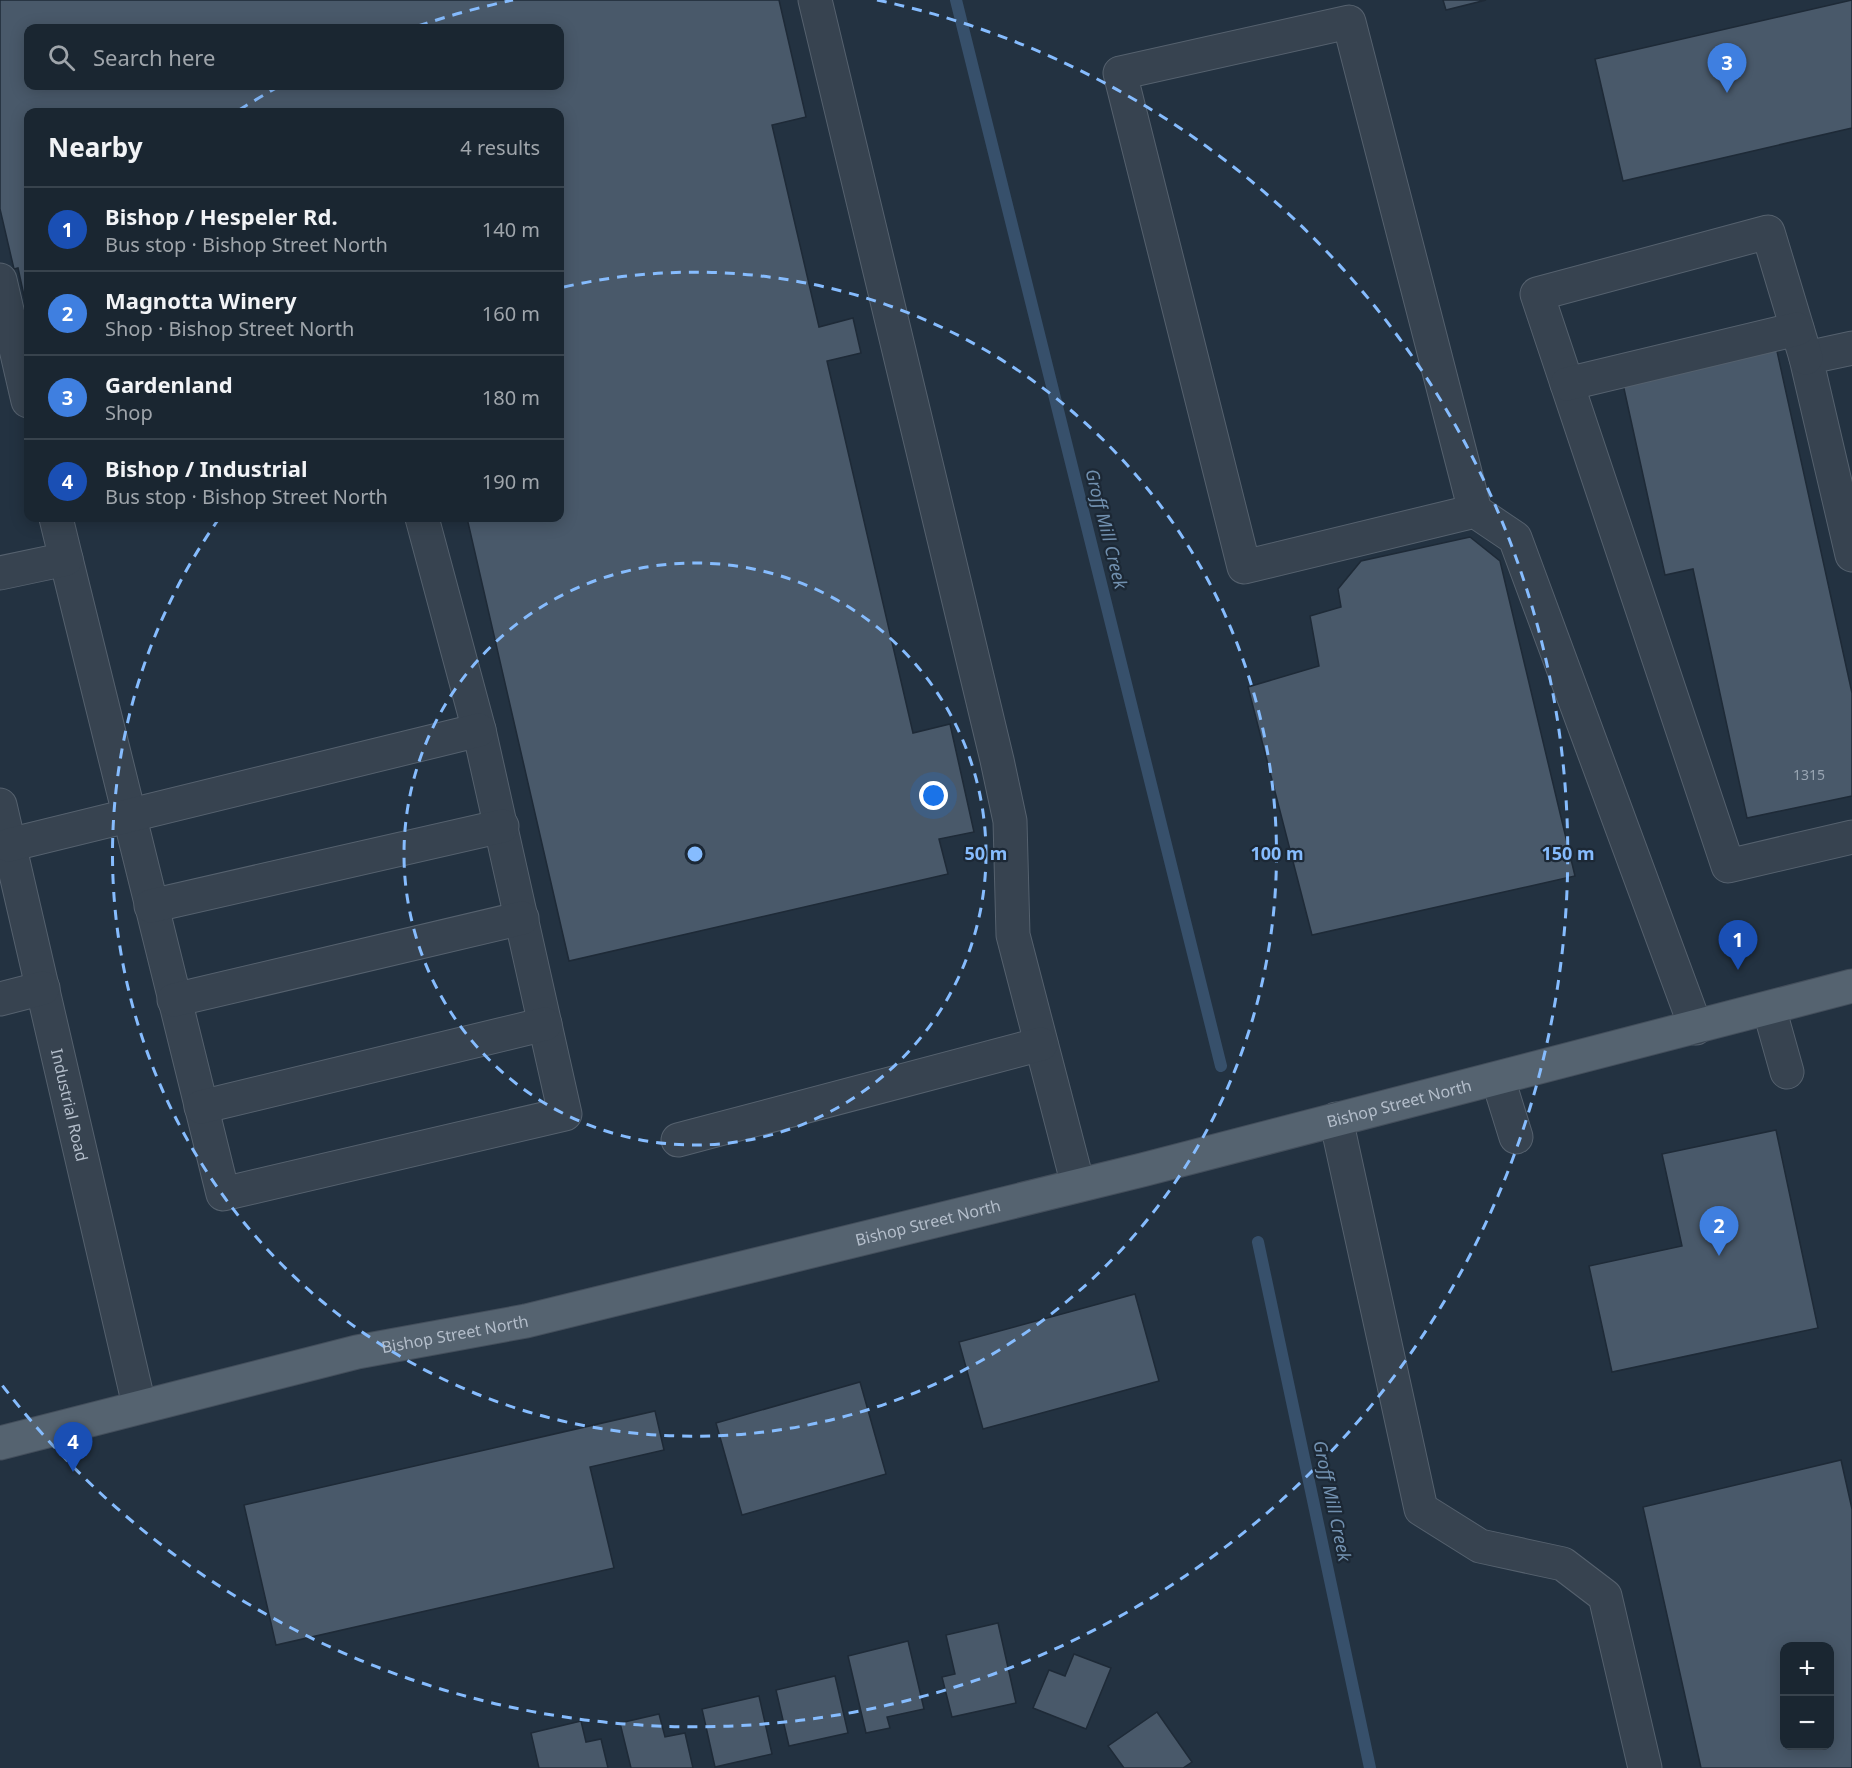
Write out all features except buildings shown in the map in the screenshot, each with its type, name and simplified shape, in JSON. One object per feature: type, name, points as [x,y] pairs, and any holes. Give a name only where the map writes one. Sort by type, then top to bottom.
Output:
[{"type":"main road","name":"Bishop Street North","points":[[0,1443],[139,1405],[357,1352],[526,1321],[1078,1185],[1498,1079],[1852,986]]},
{"type":"street","points":[[815,0],[999,770],[1010,821],[1013,934],[1078,1185]]},
{"type":"street","points":[[1475,511],[1244,567],[1120,73],[1349,22],[1475,511],[1515,538],[1696,1028]]},
{"type":"street","points":[[1852,555],[1802,344],[1768,232],[1537,294],[1728,866],[1852,837]]},
{"type":"street","points":[[0,280],[24,384]]},
{"type":"street","points":[[1567,384],[1802,344],[1852,348]]},
{"type":"street","points":[[58,522],[128,816],[223,1194],[565,1114],[479,730],[423,522]]},
{"type":"street","points":[[0,573],[66,560]]},
{"type":"street","points":[[9,845],[479,730]]},
{"type":"street","name":"Industrial Road","points":[[0,805],[139,1405]]},
{"type":"street","points":[[151,906],[502,826]]},
{"type":"street","points":[[174,1000],[522,918]]},
{"type":"street","points":[[0,999],[43,988]]},
{"type":"street","points":[[1769,1008],[1787,1072]]},
{"type":"street","points":[[201,1107],[545,1024]]},
{"type":"street","points":[[678,1140],[1041,1044]]},
{"type":"street","points":[[1498,1079],[1516,1137]]},
{"type":"street","points":[[1336,1119],[1421,1509],[1480,1546],[1563,1564],[1605,1596],[1645,1768]]},
{"type":"waterway","name":"Groff Mill Creek","points":[[956,0],[1221,1066]]},
{"type":"waterway","name":"Groff Mill Creek","points":[[1258,1242],[1370,1768]]},
{"type":"place","name":"Gardenland","points":[[1727,93]]},
{"type":"place","name":"Bishop / Hespeler Rd.","points":[[1738,970]]},
{"type":"place","name":"Magnotta Winery","points":[[1719,1256]]},
{"type":"place","name":"Bishop / Industrial","points":[[73,1472]]}]
